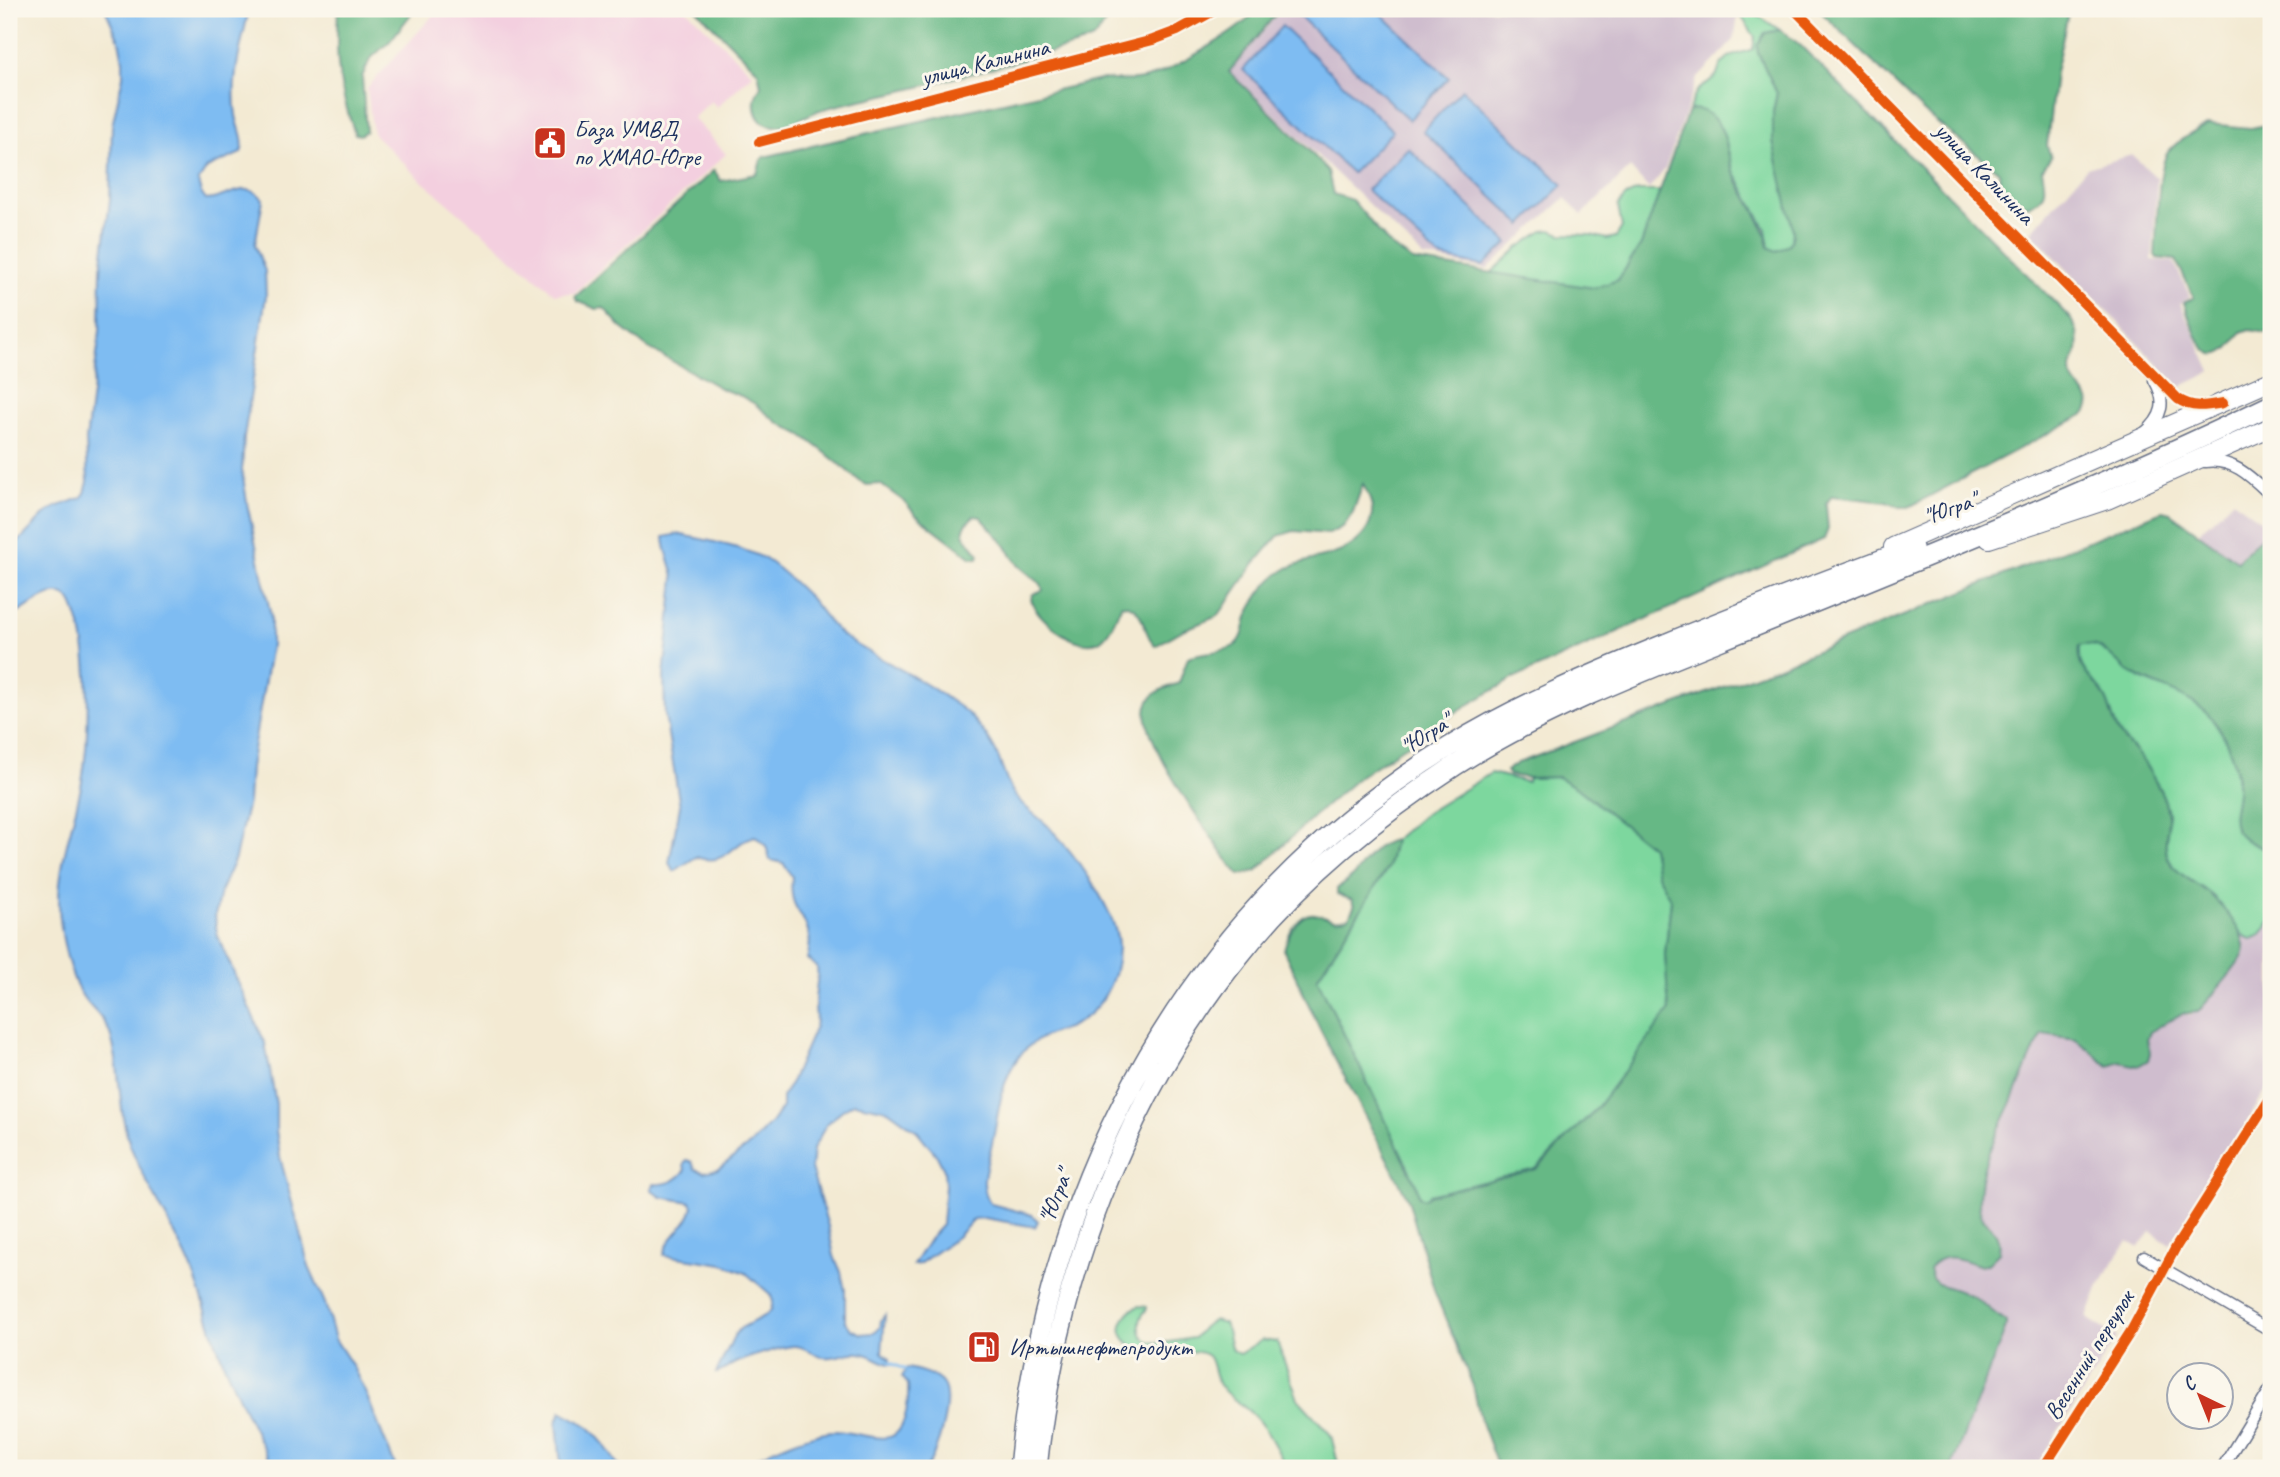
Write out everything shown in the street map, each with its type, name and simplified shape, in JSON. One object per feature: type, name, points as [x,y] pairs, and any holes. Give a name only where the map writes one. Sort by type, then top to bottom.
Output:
[{"type":"highway","name":"\"Югра\"","points":[[1019,1468],[1027,1397],[1047,1298],[1091,1170],[1131,1088],[1199,976],[1241,924],[1299,863],[1344,822],[1449,747],[1563,687],[1778,608],[2132,471],[2271,405]]},
{"type":"highway","name":"\"Югра\"","points":[[1037,1468],[1054,1352],[1066,1301],[1082,1248],[1107,1183],[1140,1113],[1177,1046],[1217,985],[1257,934],[1358,836],[1460,763],[1525,726],[1778,608]]},
{"type":"main road","points":[[1778,608],[2125,446],[2271,382]]},
{"type":"main road","points":[[1778,608],[2096,504],[2271,427]]},
{"type":"street","name":"улица Калинина","points":[[759,142],[1153,40],[1187,26],[1217,9]]},
{"type":"street","name":"улица Калинина","points":[[1794,9],[2145,366]]},
{"type":"street","points":[[2145,366],[2183,402],[2200,407],[2223,403]]},
{"type":"street","points":[[2125,446],[2153,424],[2161,410],[2162,396],[2145,366]]},
{"type":"street","points":[[2185,467],[2207,461],[2222,461],[2243,471],[2271,496]]},
{"type":"street","name":"Весенний переулок","points":[[2047,1462],[2126,1339],[2164,1269],[2271,1097]]},
{"type":"street","points":[[2144,1258],[2271,1331]]},
{"type":"street","points":[[2222,1468],[2271,1388]]},
{"type":"shaded area","name":"База УМВД по ХМАО-Югре","points":[[439,9],[686,9],[753,74],[717,107],[711,101],[693,118],[726,154],[574,293],[555,294],[422,181],[373,133],[367,88]]},
{"type":"shaded area","points":[[1282,9],[1739,9],[1734,40],[1697,79],[1665,169],[1649,189],[1630,168],[1582,215],[1565,198],[1487,269],[1424,257],[1230,72]]},
{"type":"shaded area","points":[[2132,155],[2157,178],[2152,260],[2174,262],[2190,297],[2180,303],[2211,372],[2180,387],[2031,232],[2087,168]]},
{"type":"shaded area","points":[[2233,500],[2271,528],[2271,533],[2265,533],[2238,561],[2198,533]]},
{"type":"shaded area","points":[[2236,829],[2271,853],[2271,1082],[2170,1245],[2151,1232],[2139,1248],[2128,1241],[2116,1258],[2098,1288],[2087,1318],[2117,1337],[2035,1468],[1951,1468],[2006,1327],[2005,1321],[1973,1296],[1938,1284],[1932,1279],[1929,1269],[1941,1259],[1958,1258],[1970,1263],[1999,1253],[2000,1237],[1981,1216],[1979,1203],[1982,1168],[2043,1034],[2076,1038],[2109,1066],[2126,1062],[2134,1066],[2150,1053],[2147,1039],[2150,1033],[2181,1014],[2192,1015],[2244,951]]},
{"type":"green space","points":[[338,9],[415,9],[390,41],[370,59],[362,77],[366,131],[360,135],[355,134],[341,87],[337,43]]},
{"type":"green space","points":[[696,9],[1116,9],[1093,39],[1081,44],[820,110],[792,123],[775,126],[762,121],[756,111],[755,98],[761,86],[758,71]]},
{"type":"green space","points":[[1246,9],[1280,9],[1229,72],[1328,171],[1333,194],[1352,200],[1391,246],[1413,261],[1595,288],[1618,280],[1641,245],[1688,111],[1692,110],[1707,113],[1720,126],[1732,168],[1758,216],[1769,247],[1776,251],[1789,244],[1793,230],[1773,142],[1773,112],[1777,93],[1757,46],[1765,33],[1780,30],[1799,44],[2070,318],[2078,338],[2072,377],[2088,399],[2089,408],[2085,414],[1909,507],[1832,496],[1826,504],[1828,529],[1824,539],[1513,679],[1461,709],[1360,776],[1256,871],[1240,875],[1192,808],[1162,759],[1146,717],[1148,703],[1157,692],[1179,683],[1188,657],[1225,650],[1237,643],[1242,637],[1247,617],[1254,604],[1266,585],[1277,575],[1297,564],[1341,551],[1363,535],[1371,519],[1372,509],[1363,484],[1353,512],[1344,526],[1329,534],[1294,531],[1278,536],[1255,563],[1218,616],[1183,630],[1155,646],[1139,614],[1130,606],[1122,604],[1103,638],[1090,643],[1080,642],[1059,632],[1041,616],[1031,599],[1033,594],[1043,590],[1041,584],[1019,566],[981,517],[974,516],[964,531],[964,535],[979,554],[978,558],[972,558],[880,484],[862,483],[802,435],[777,422],[755,404],[722,389],[647,347],[621,327],[604,308],[597,309],[577,301],[575,297],[714,170],[721,181],[757,174],[764,157],[1104,79],[1147,78],[1175,66],[1225,36],[1254,11]]},
{"type":"green space","points":[[1743,9],[1748,9],[1780,30],[1765,33],[1758,53],[1777,93],[1773,112],[1793,230],[1789,244],[1776,251],[1769,247],[1766,229],[1733,169],[1725,139],[1688,111],[1697,91],[1716,76],[1722,63],[1729,57],[1753,49],[1755,37],[1741,16]]},
{"type":"green space","points":[[1818,9],[2069,9],[2055,73],[2047,146],[2051,157],[2042,170],[2044,192],[2039,200],[2028,206],[2003,189],[1999,172],[1925,113]]},
{"type":"green space","points":[[2209,124],[2250,128],[2271,124],[2271,333],[2244,331],[2220,354],[2212,354],[2205,349],[2194,331],[2184,303],[2194,297],[2176,260],[2157,258],[2155,255],[2164,160],[2177,143]]},
{"type":"green space","points":[[1638,191],[1660,191],[1641,245],[1618,280],[1595,289],[1490,274],[1518,248],[1543,231],[1607,239],[1616,237],[1622,227],[1618,206],[1626,196]]},
{"type":"green space","points":[[2162,511],[2170,513],[2237,561],[2265,533],[2271,533],[2271,853],[2247,840],[2236,829],[2233,815],[2237,792],[2234,763],[2227,743],[2211,718],[2193,702],[2128,671],[2100,648],[2094,645],[2079,646],[2080,663],[2107,701],[2118,732],[2143,760],[2163,797],[2167,811],[2166,845],[2169,860],[2225,911],[2242,937],[2244,953],[2198,1012],[2181,1014],[2150,1032],[2147,1039],[2150,1053],[2148,1060],[2138,1066],[2120,1062],[2109,1066],[2076,1039],[2043,1034],[2035,1048],[1989,1151],[1982,1175],[1980,1211],[1998,1236],[1999,1253],[1982,1266],[1961,1259],[1947,1258],[1941,1259],[1929,1269],[1932,1279],[1938,1284],[1973,1296],[2006,1322],[1951,1468],[1498,1468],[1482,1425],[1473,1386],[1435,1293],[1408,1199],[1320,1029],[1284,951],[1294,926],[1309,914],[1335,919],[1349,917],[1354,907],[1352,900],[1337,894],[1337,889],[1353,876],[1377,849],[1394,840],[1388,867],[1317,978],[1416,1184],[1419,1196],[1424,1199],[1430,1195],[1536,1169],[1596,1109],[1669,1011],[1665,955],[1671,900],[1657,875],[1652,847],[1580,790],[1558,777],[1529,778],[1509,775],[1506,771],[1518,763],[1777,667]]},
{"type":"green space","points":[[2088,643],[2104,648],[2141,679],[2195,703],[2211,717],[2222,732],[2233,759],[2237,794],[2235,818],[2238,830],[2246,839],[2271,853],[2271,922],[2259,936],[2252,939],[2240,933],[2219,902],[2183,876],[2173,865],[2166,849],[2168,817],[2163,796],[2145,764],[2118,731],[2107,701],[2080,663],[2079,646]]},
{"type":"green space","points":[[1491,773],[1527,782],[1529,778],[1558,777],[1580,790],[1652,847],[1657,875],[1671,899],[1665,955],[1670,1011],[1596,1109],[1536,1169],[1430,1195],[1424,1199],[1419,1196],[1416,1184],[1317,978],[1388,867],[1394,840],[1426,813]]},
{"type":"green space","points":[[1139,1306],[1147,1307],[1140,1321],[1140,1330],[1148,1341],[1162,1343],[1194,1338],[1203,1327],[1214,1320],[1224,1323],[1232,1350],[1239,1354],[1262,1340],[1277,1342],[1298,1399],[1331,1435],[1339,1468],[1287,1468],[1257,1420],[1219,1385],[1208,1356],[1191,1351],[1157,1353],[1135,1348],[1124,1338],[1122,1328],[1128,1313]]},
{"type":"water","points":[[105,9],[249,9],[235,88],[236,115],[242,139],[241,153],[207,168],[198,182],[206,200],[243,190],[250,190],[263,199],[255,245],[265,271],[266,296],[244,437],[242,471],[271,616],[271,645],[250,767],[248,802],[235,858],[220,892],[215,916],[217,935],[265,1043],[276,1104],[280,1157],[309,1267],[325,1303],[335,1339],[366,1394],[396,1468],[273,1468],[224,1364],[192,1269],[130,1145],[109,1031],[78,988],[63,937],[59,901],[61,872],[81,787],[86,749],[86,657],[78,619],[65,595],[48,596],[9,617],[9,545],[19,541],[46,513],[81,498],[88,482],[86,440],[100,331],[101,269],[110,200],[112,126],[123,76],[119,40]]},
{"type":"water","points":[[1301,9],[1376,9],[1449,78],[1409,120],[1297,14]]},
{"type":"water","points":[[1282,26],[1393,131],[1352,173],[1243,70]]},
{"type":"water","points":[[1462,89],[1563,185],[1522,225],[1423,131]]},
{"type":"water","points":[[1408,148],[1508,243],[1483,266],[1439,257],[1367,190]]},
{"type":"water","points":[[678,534],[734,547],[765,559],[804,592],[844,637],[923,682],[967,713],[993,747],[1013,792],[1026,808],[1048,826],[1081,866],[1103,900],[1116,933],[1117,961],[1105,996],[1089,1015],[1079,1022],[1031,1044],[1014,1064],[1004,1087],[985,1170],[985,1190],[991,1204],[1032,1215],[1038,1221],[1035,1227],[984,1218],[974,1219],[957,1237],[919,1264],[913,1265],[942,1225],[945,1185],[944,1170],[937,1156],[917,1131],[888,1110],[854,1103],[826,1125],[813,1149],[811,1169],[845,1290],[845,1321],[851,1329],[862,1334],[872,1333],[880,1328],[885,1315],[882,1352],[890,1359],[890,1364],[872,1356],[855,1353],[823,1357],[793,1346],[747,1358],[716,1373],[735,1334],[771,1310],[773,1301],[770,1294],[746,1273],[723,1264],[664,1255],[669,1242],[688,1219],[693,1206],[690,1202],[661,1197],[651,1189],[654,1184],[668,1183],[678,1177],[685,1171],[684,1163],[687,1160],[692,1162],[695,1169],[704,1172],[718,1169],[751,1144],[771,1123],[782,1107],[782,1097],[815,1027],[818,976],[817,967],[807,959],[810,939],[792,897],[792,877],[783,863],[770,860],[766,846],[755,836],[722,857],[696,857],[674,871],[669,863],[680,806],[665,716],[664,676],[674,578],[664,537]]},
{"type":"water","points":[[907,1368],[935,1377],[945,1390],[943,1426],[926,1468],[739,1468],[760,1456],[824,1432],[835,1431],[882,1438],[894,1435],[902,1426],[906,1412],[908,1384],[902,1377]]},
{"type":"water","points":[[561,1411],[588,1426],[620,1468],[561,1468],[557,1422]]},
{"type":"waterway","points":[[889,1362],[908,1371]]},
{"type":"cycle path","points":[[759,142],[1153,40],[1177,31],[1217,9]]},
{"type":"cycle path","points":[[1794,9],[2178,399],[2205,406],[2223,403]]},
{"type":"cycle path","points":[[2047,1462],[2131,1331],[2176,1247],[2271,1097]]},
{"type":"place","name":"База УМВД по ХМАО-Югре","points":[[550,143]]},
{"type":"place","name":"Иртышнефтепродукт","points":[[984,1347]]}]
